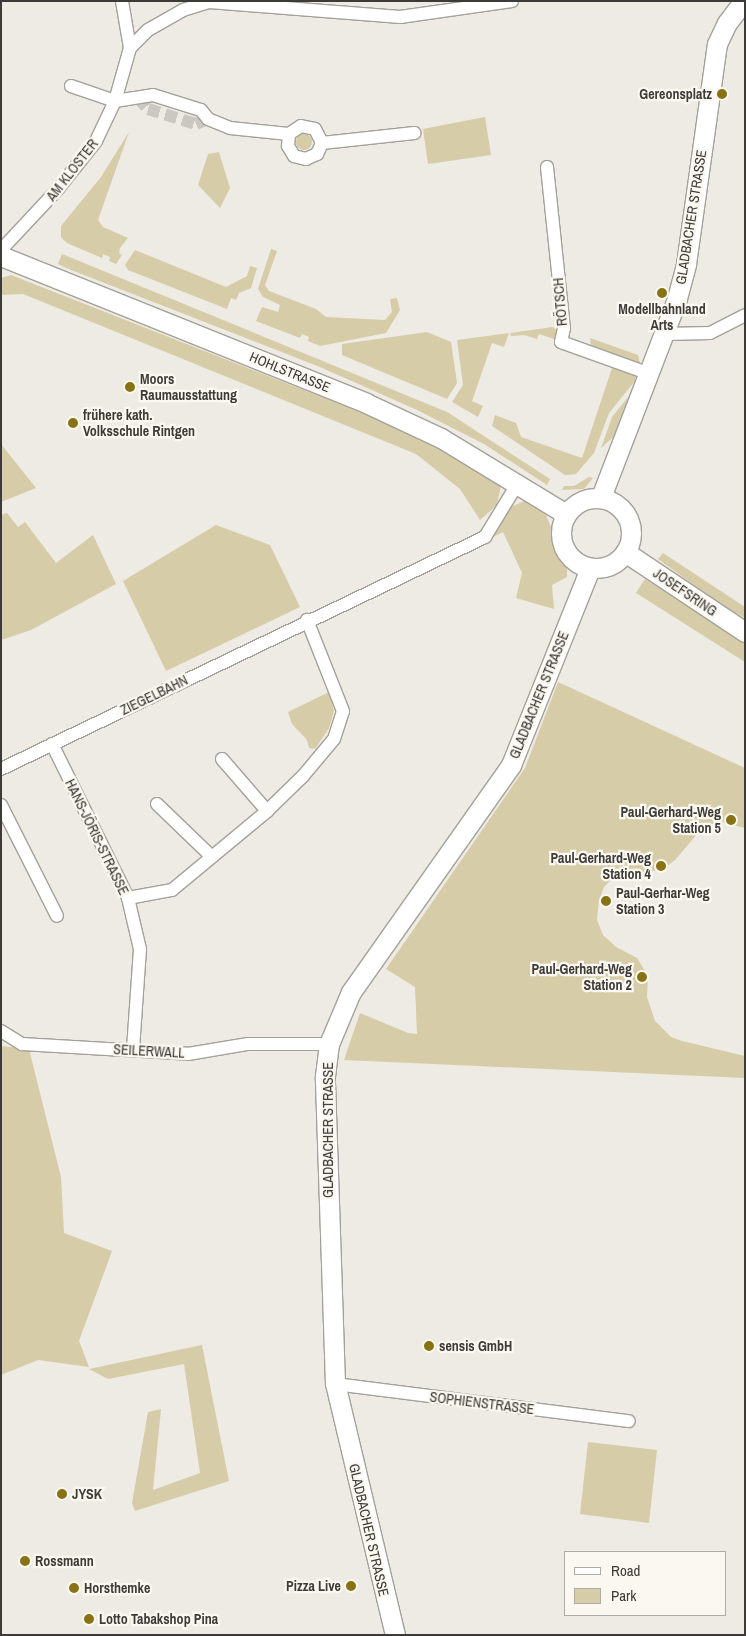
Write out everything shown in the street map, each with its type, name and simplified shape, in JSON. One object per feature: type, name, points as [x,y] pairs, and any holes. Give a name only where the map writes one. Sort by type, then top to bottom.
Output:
[{"type":"main road","name":"GLADBACHER STRASSE","points":[[601,497],[665,334],[686,264],[717,44],[738,4]]},
{"type":"main road","name":"HOHLSTRASSE","points":[[1,256],[366,403],[441,438],[518,483],[566,514]]},
{"type":"main road","points":[[601,497],[612,501],[628,518],[631,529],[626,552],[610,565],[590,568],[570,557],[563,547],[560,536],[566,514],[581,500],[601,497]]},
{"type":"main road","name":"JOSEFSRING","points":[[626,552],[745,632]]},
{"type":"main road","name":"GLADBACHER STRASSE","points":[[395,1635],[335,1384],[326,1105],[330,1044],[356,985],[511,765],[590,568]]},
{"type":"street","points":[[122,1],[130,48]]},
{"type":"street","points":[[130,48],[148,30],[184,10],[209,2],[292,4],[400,17],[512,1]]},
{"type":"street","name":"AM KLOSTER","points":[[1,250],[58,189],[96,141],[115,101],[130,48]]},
{"type":"street","points":[[71,86],[115,101],[153,95],[201,110],[208,119],[230,128],[289,134],[301,126],[315,129],[322,142]]},
{"type":"street","points":[[322,142],[414,133]]},
{"type":"street","points":[[289,134],[288,146],[294,156],[306,159],[317,154],[322,142]]},
{"type":"street","name":"RÖTSCH","points":[[547,167],[564,328],[561,342],[650,374]]},
{"type":"street","points":[[665,334],[710,332],[745,315]]},
{"type":"street","name":"ZIEGELBAHN","points":[[1,769],[307,620],[485,537],[518,483]]},
{"type":"street","points":[[128,898],[172,890],[267,811],[303,776],[334,739],[344,711],[307,620]]},
{"type":"street","name":"HANS-JÖRIS-STRASSE","points":[[52,744],[128,898],[140,948],[132,1050]]},
{"type":"street","points":[[222,759],[267,811]]},
{"type":"street","points":[[157,804],[212,857]]},
{"type":"street","points":[[1,805],[57,916]]},
{"type":"street","name":"SEILERWALL","points":[[1,1031],[22,1044],[188,1054],[248,1044],[330,1044]]},
{"type":"street","name":"SOPHIENSTRASSE","points":[[335,1384],[629,1421]]},
{"type":"green space","points":[[485,117],[491,155],[428,164],[423,129]]},
{"type":"green space","points":[[129,132],[98,220],[103,227],[128,238],[120,248],[119,253],[122,255],[116,264],[109,261],[110,257],[103,254],[102,258],[67,243],[61,237],[61,226],[101,177]]},
{"type":"green space","points":[[301,134],[307,134],[312,139],[310,148],[301,150],[296,145],[296,139]]},
{"type":"green space","points":[[219,152],[230,188],[220,208],[198,185],[208,154]]},
{"type":"green space","points":[[271,249],[277,251],[265,285],[269,291],[316,309],[326,317],[385,320],[392,312],[390,299],[397,298],[400,310],[386,333],[320,346],[308,341],[309,337],[302,334],[300,338],[256,321],[262,307],[278,312],[280,305],[263,297],[258,289]]},
{"type":"green space","points":[[135,250],[226,287],[247,276],[250,266],[257,268],[251,288],[239,293],[236,300],[231,298],[227,309],[128,270],[125,265]]},
{"type":"green space","points":[[62,254],[447,412],[550,479],[547,485],[484,444],[417,410],[320,367],[66,268],[58,264]]},
{"type":"green space","points":[[11,275],[365,414],[472,465],[501,485],[497,505],[480,520],[460,489],[416,454],[23,294],[1,295],[1,278]]},
{"type":"green space","points":[[553,327],[560,333],[554,339],[539,334],[537,339],[524,335],[511,336],[510,333]]},
{"type":"green space","points":[[427,332],[451,342],[457,383],[447,399],[342,355],[342,344]]},
{"type":"green space","points":[[509,333],[504,347],[492,343],[472,401],[483,406],[478,417],[452,402],[463,385],[457,340]]},
{"type":"green space","points":[[590,338],[638,355],[640,363],[591,346]]},
{"type":"green space","points":[[612,368],[636,376],[635,381],[609,413],[594,453],[576,474],[565,475],[492,426],[495,415],[516,423],[521,437],[582,458]]},
{"type":"green space","points":[[633,391],[619,432],[601,448],[612,417]]},
{"type":"green space","points":[[1,444],[36,488],[1,502]]},
{"type":"green space","points":[[589,477],[593,478],[584,489],[562,490],[564,486],[574,486]]},
{"type":"green space","points":[[527,500],[546,515],[567,567],[567,577],[552,585],[554,609],[516,598],[522,573],[503,532],[493,537],[491,533],[506,509]]},
{"type":"green space","points":[[7,513],[18,527],[25,522],[56,563],[93,535],[116,584],[31,630],[1,640],[1,515]]},
{"type":"green space","points":[[216,525],[270,545],[300,607],[166,671],[123,581]]},
{"type":"green space","points":[[663,553],[745,607],[745,618],[727,609],[658,559]]},
{"type":"green space","points":[[645,579],[745,641],[745,662],[636,593]]},
{"type":"green space","points":[[558,682],[745,768],[745,828],[721,822],[704,826],[675,860],[662,870],[629,873],[612,879],[604,887],[599,900],[597,920],[603,935],[616,947],[637,958],[648,976],[647,997],[655,1021],[671,1037],[745,1056],[745,1078],[344,1060],[360,1013],[408,1033],[417,1034],[415,987],[386,969],[525,768]]},
{"type":"green space","points":[[329,692],[334,711],[329,728],[315,749],[309,748],[307,740],[292,724],[288,712]]},
{"type":"green space","points":[[1,1046],[29,1049],[61,1177],[64,1233],[112,1251],[79,1341],[89,1367],[38,1360],[1,1375]]},
{"type":"green space","points":[[202,1345],[229,1481],[135,1511],[132,1503],[148,1412],[161,1409],[153,1490],[200,1473],[184,1364],[108,1379],[89,1369]]},
{"type":"green space","points":[[588,1442],[657,1450],[649,1523],[580,1514]]},
{"type":"tunnel","points":[[138,98],[148,109],[196,124],[208,119]]},
{"type":"place","name":"Gereonsplatz","points":[[722,94]]},
{"type":"place","name":"Modellbahnland Arts","points":[[662,293]]},
{"type":"place","name":"Moors Raumausstattung","points":[[130,387]]},
{"type":"place","name":"frühere kath. Volksschule Rintgen","points":[[73,423]]},
{"type":"place","name":"Paul-Gerhard-Weg Station 5","points":[[731,820]]},
{"type":"place","name":"Paul-Gerhard-Weg Station 4","points":[[661,866]]},
{"type":"place","name":"Paul-Gerhar-Weg Station 3","points":[[606,901]]},
{"type":"place","name":"Paul-Gerhard-Weg Station 2","points":[[642,977]]},
{"type":"place","name":"sensis GmbH","points":[[429,1346]]},
{"type":"place","name":"JYSK","points":[[62,1494]]},
{"type":"place","name":"Rossmann","points":[[25,1561]]},
{"type":"place","name":"Pizza Live","points":[[351,1586]]},
{"type":"place","name":"Horsthemke","points":[[74,1588]]},
{"type":"place","name":"Lotto Tabakshop Pina","points":[[89,1619]]}]
